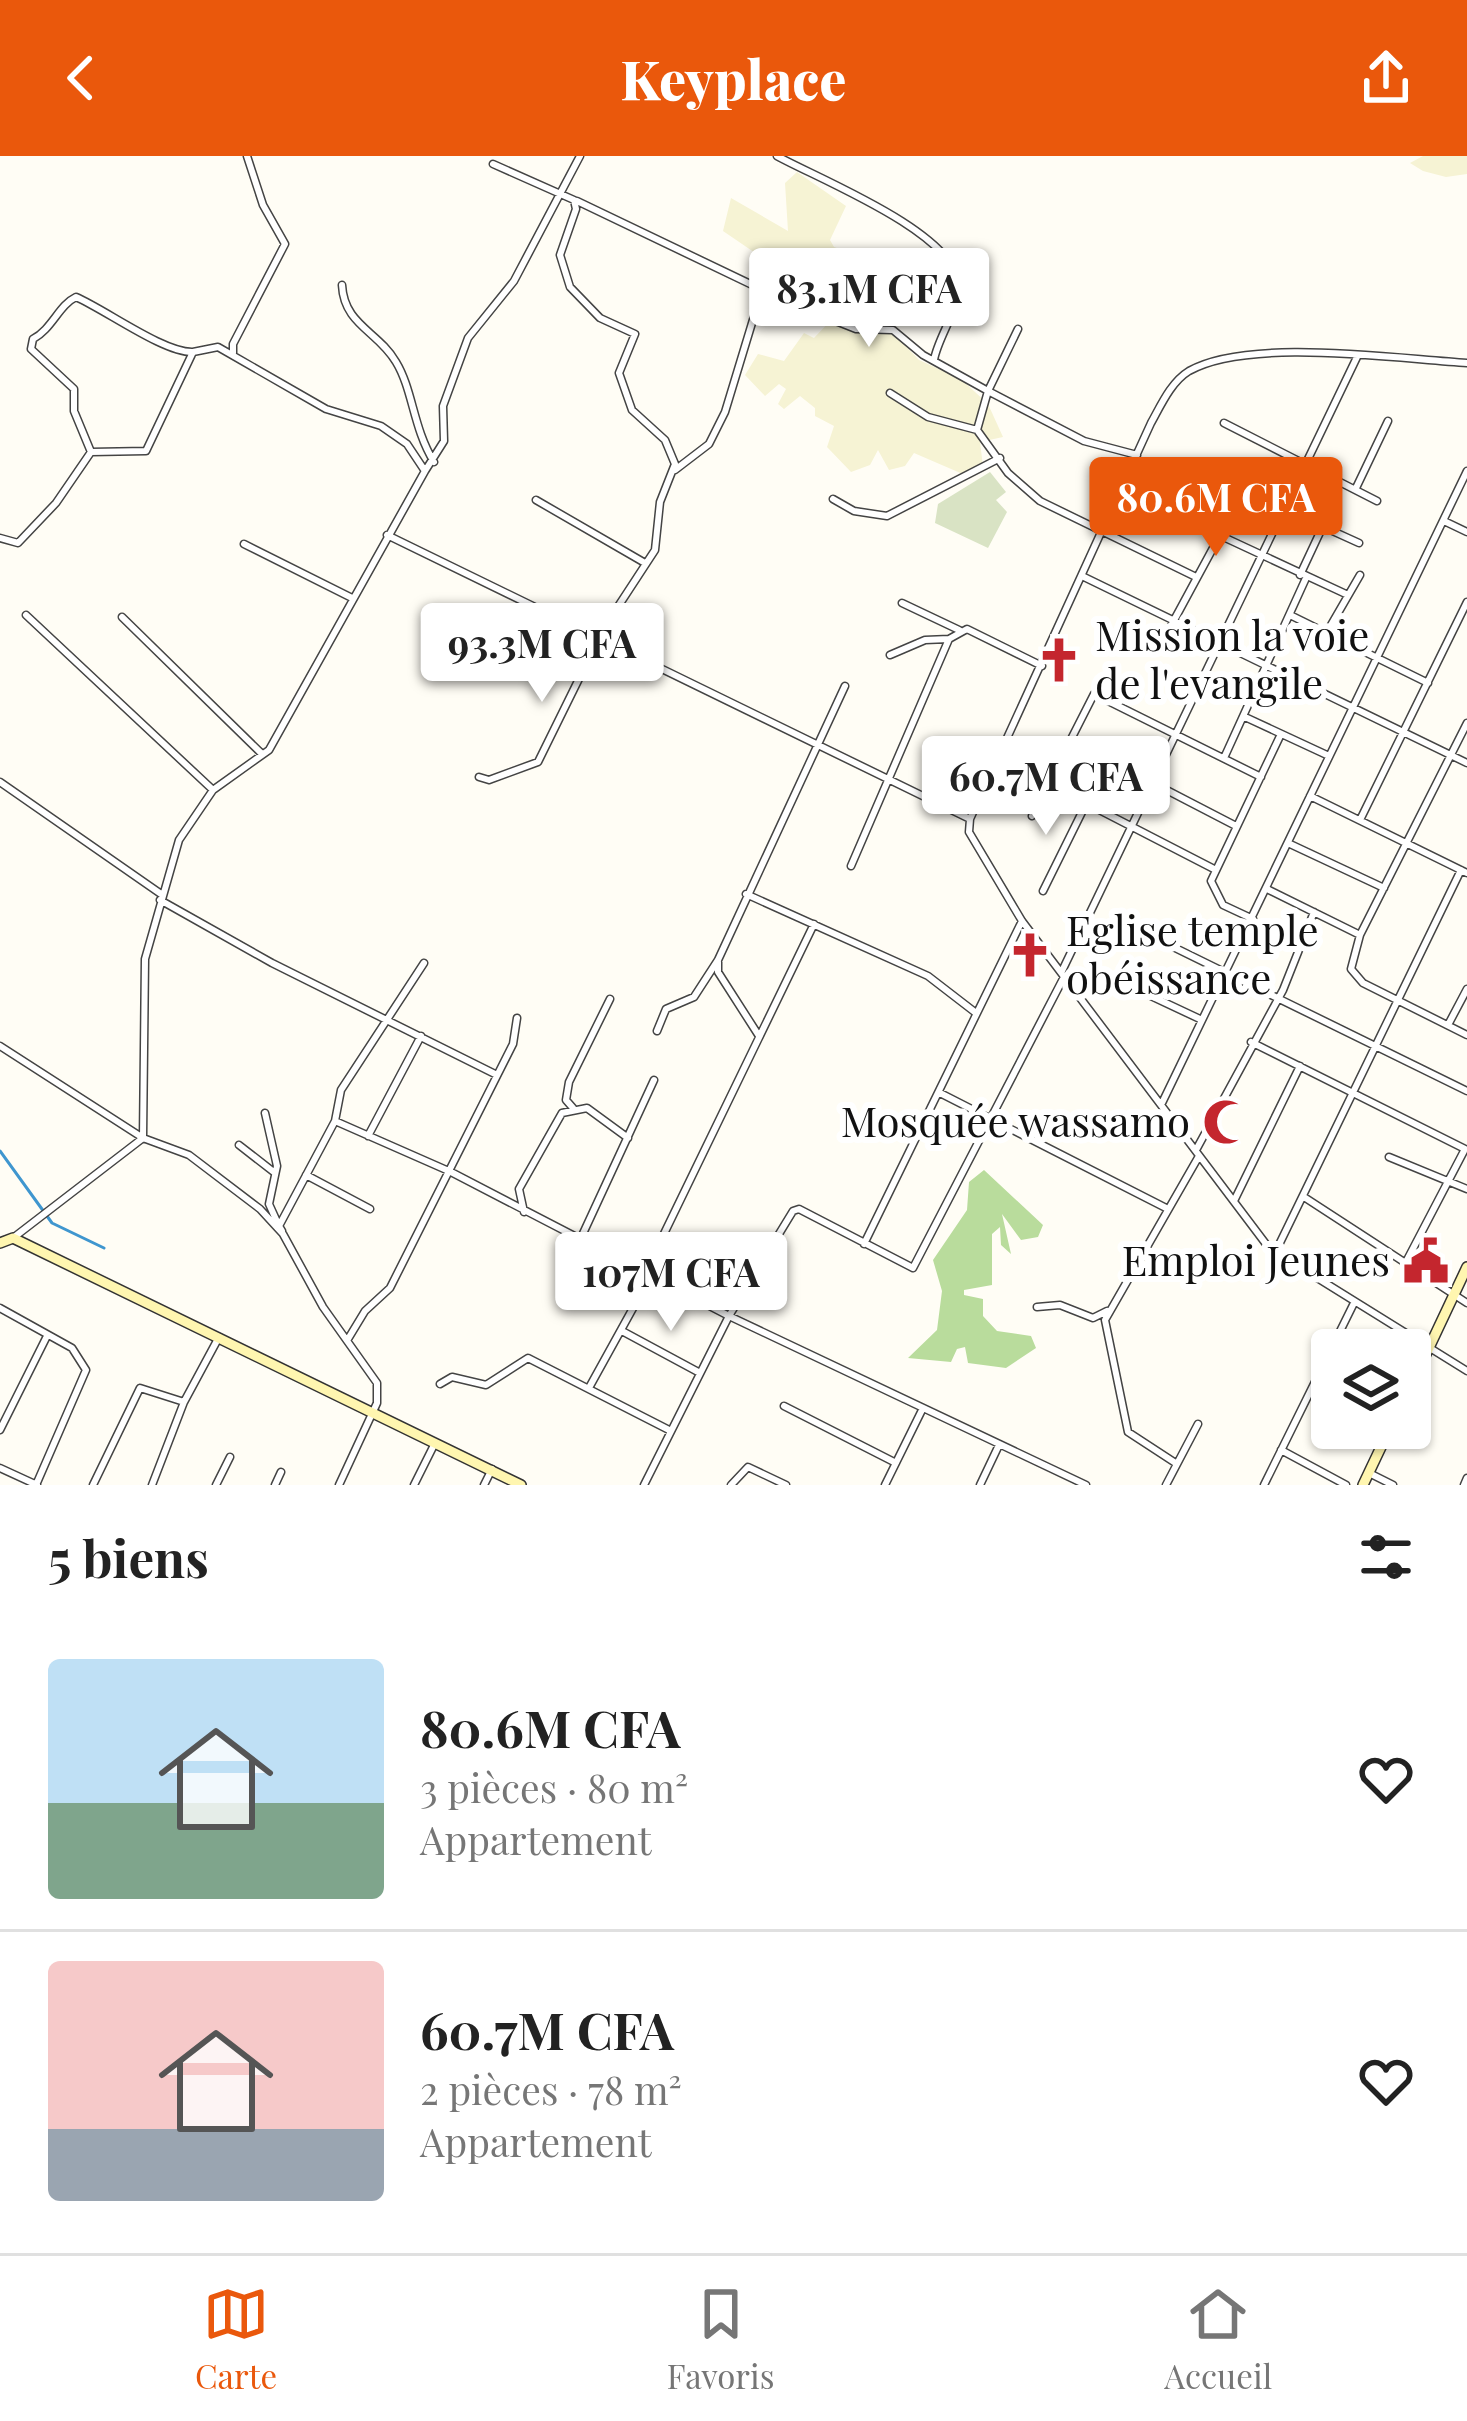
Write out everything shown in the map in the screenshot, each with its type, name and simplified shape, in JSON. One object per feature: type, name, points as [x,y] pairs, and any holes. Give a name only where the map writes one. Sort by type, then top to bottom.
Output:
[{"type":"main road","points":[[0,1243],[13,1238],[521,1485]]},
{"type":"main road","points":[[1431,1344],[1467,1267]]},
{"type":"main road","points":[[1363,1485],[1380,1449]]},
{"type":"street","points":[[234,357],[232,344],[285,244],[263,205],[247,156]]},
{"type":"street","points":[[143,1138],[145,959],[179,840],[213,790],[262,754],[434,462],[445,441],[443,406],[467,338],[514,281],[524,254],[580,156]]},
{"type":"street","points":[[777,156],[898,219],[931,243],[954,271],[958,287],[934,360]]},
{"type":"street","points":[[493,164],[564,191],[762,290],[856,329],[893,330],[934,360],[1084,441],[1137,455]]},
{"type":"street","points":[[574,200],[576,209],[561,243],[563,271],[583,305],[635,334],[619,373],[634,414],[665,440],[674,471]]},
{"type":"street","points":[[342,285],[348,314],[397,362],[410,414],[434,462]]},
{"type":"street","points":[[478,778],[489,780],[538,762],[600,637],[659,541],[660,502],[674,471],[709,444],[725,412],[762,290]]},
{"type":"street","points":[[0,538],[18,543],[56,503],[91,452],[88,433],[74,411],[74,389],[32,350],[34,339],[76,297],[106,309],[176,351],[218,347],[326,410],[364,418],[399,435],[425,471]]},
{"type":"street","points":[[977,430],[988,391],[1018,329]]},
{"type":"street","points":[[91,452],[146,451],[193,352]]},
{"type":"street","points":[[1396,1329],[1275,1253],[1022,921],[973,845],[970,819],[1174,384],[1197,368],[1230,356],[1358,355],[1467,362]]},
{"type":"street","points":[[644,1485],[728,1316],[796,1209],[913,1268],[1064,973],[1358,355]]},
{"type":"street","points":[[890,393],[928,417],[977,430],[1018,484],[1040,501],[1106,529],[1196,578]]},
{"type":"street","points":[[1355,489],[1388,421]]},
{"type":"street","points":[[1224,423],[1378,501]]},
{"type":"street","points":[[833,499],[854,511],[887,516],[1000,458]]},
{"type":"street","points":[[1162,1103],[1467,471]]},
{"type":"street","points":[[1209,475],[1284,513],[1359,543]]},
{"type":"street","points":[[536,500],[646,563]]},
{"type":"street","points":[[1189,521],[1348,596]]},
{"type":"street","points":[[1444,521],[1467,532]]},
{"type":"street","points":[[1224,758],[1292,616],[1322,528]]},
{"type":"street","points":[[387,535],[970,819]]},
{"type":"street","points":[[1159,648],[1219,537]]},
{"type":"street","points":[[244,544],[352,598]]},
{"type":"street","points":[[1327,632],[1360,575]]},
{"type":"street","points":[[1084,577],[1467,763]]},
{"type":"street","points":[[1360,820],[1467,602]]},
{"type":"street","points":[[902,603],[1042,666]]},
{"type":"street","points":[[26,615],[213,790]]},
{"type":"street","points":[[1292,616],[1428,683]]},
{"type":"street","points":[[122,617],[262,754]]},
{"type":"street","points":[[1456,625],[1467,630]]},
{"type":"street","points":[[850,866],[949,639],[959,630]]},
{"type":"street","points":[[890,655],[925,640],[949,639]]},
{"type":"street","points":[[657,1031],[666,1010],[694,997],[718,961],[815,741],[845,686]]},
{"type":"street","points":[[1032,816],[1094,694],[1261,777]]},
{"type":"street","points":[[1244,716],[1329,756]]},
{"type":"street","points":[[1467,723],[1352,958],[1355,977],[1467,1035]]},
{"type":"street","points":[[1253,920],[1215,898],[1214,869],[1281,734]]},
{"type":"street","points":[[1070,740],[1236,826]]},
{"type":"street","points":[[0,782],[160,896],[272,963],[389,1017],[497,1075]]},
{"type":"street","points":[[1048,784],[1214,869]]},
{"type":"street","points":[[1275,1253],[1395,999],[1464,872],[1408,840],[1310,796]]},
{"type":"street","points":[[1043,892],[1086,804]]},
{"type":"street","points":[[1288,843],[1384,888]]},
{"type":"street","points":[[1268,889],[1360,935]]},
{"type":"street","points":[[746,894],[928,976],[976,1013]]},
{"type":"street","points":[[1177,1464],[1128,1432],[1104,1327],[1276,999],[1314,912]]},
{"type":"street","points":[[864,1244],[1022,921]]},
{"type":"street","points":[[590,1386],[622,1331],[645,1273],[814,925]]},
{"type":"street","points":[[1157,939],[1467,1091]]},
{"type":"street","points":[[718,961],[718,972],[745,1006],[759,1036]]},
{"type":"street","points":[[281,1230],[335,1121],[341,1090],[424,963]]},
{"type":"street","points":[[1136,988],[1202,1020]]},
{"type":"street","points":[[1448,1025],[1467,989]]},
{"type":"street","points":[[573,1108],[566,1100],[568,1082],[610,999]]},
{"type":"street","points":[[347,1341],[365,1311],[390,1288],[513,1044],[517,1018]]},
{"type":"street","points":[[368,1136],[421,1036]]},
{"type":"street","points":[[1251,1042],[1466,1147],[1406,1262]]},
{"type":"street","points":[[0,1046],[143,1138],[189,1155],[281,1230]]},
{"type":"street","points":[[1234,1201],[1300,1066]]},
{"type":"street","points":[[580,1241],[654,1080]]},
{"type":"street","points":[[939,1092],[1166,1208]]},
{"type":"street","points":[[524,1212],[519,1200],[524,1177],[553,1126],[573,1108],[586,1108],[628,1138]]},
{"type":"street","points":[[266,1113],[275,1173],[269,1204],[347,1341],[377,1383],[374,1411],[340,1485]]},
{"type":"street","points":[[335,1121],[451,1172],[728,1316],[1086,1485]]},
{"type":"street","points":[[13,1238],[143,1138]]},
{"type":"street","points":[[239,1145],[275,1173]]},
{"type":"street","points":[[1389,1157],[1467,1190]]},
{"type":"street","points":[[307,1175],[370,1209]]},
{"type":"street","points":[[1303,1197],[1467,1303]]},
{"type":"street","points":[[1264,1485],[1354,1303]]},
{"type":"street","points":[[1037,1307],[1060,1305],[1093,1318],[1109,1310]]},
{"type":"street","points":[[0,1308],[78,1353],[86,1370],[37,1485],[0,1468]]},
{"type":"street","points":[[622,1331],[700,1373]]},
{"type":"street","points":[[152,1485],[184,1402],[219,1336]]},
{"type":"street","points":[[0,1430],[46,1338]]},
{"type":"street","points":[[1431,1350],[1467,1371]]},
{"type":"street","points":[[440,1384],[452,1377],[486,1385],[528,1358],[671,1431]]},
{"type":"street","points":[[93,1485],[140,1388],[151,1387],[184,1402]]},
{"type":"street","points":[[784,1406],[896,1463]]},
{"type":"street","points":[[885,1485],[922,1410]]},
{"type":"street","points":[[1166,1485],[1198,1424]]},
{"type":"street","points":[[414,1485],[435,1443]]},
{"type":"street","points":[[980,1485],[999,1445]]},
{"type":"street","points":[[1281,1450],[1346,1485]]},
{"type":"street","points":[[217,1485],[230,1457]]},
{"type":"street","points":[[730,1485],[748,1467],[786,1485]]},
{"type":"street","points":[[484,1485],[492,1469]]},
{"type":"street","points":[[274,1485],[281,1472]]},
{"type":"street","points":[[1369,1473],[1393,1485]]},
{"type":"shaded area","points":[[1423,156],[1467,156],[1467,174],[1446,177],[1410,163]]},
{"type":"shaded area","points":[[797,172],[846,206],[830,240],[834,247],[878,262],[892,274],[864,314],[873,328],[894,334],[919,360],[961,379],[988,404],[1003,437],[980,442],[983,466],[965,475],[914,453],[905,466],[889,470],[878,450],[870,465],[851,472],[827,447],[834,426],[815,416],[815,408],[800,396],[784,409],[778,404],[786,389],[779,384],[765,396],[745,375],[758,354],[784,361],[804,333],[814,338],[832,319],[762,290],[771,278],[767,261],[723,231],[731,198],[788,231],[785,183]]},
{"type":"green space","points":[[990,472],[1006,492],[996,500],[1007,512],[988,548],[935,523],[938,504]]},
{"type":"green space","points":[[984,1170],[1043,1225],[1038,1237],[1021,1240],[1002,1214],[1011,1254],[1001,1245],[1000,1227],[992,1234],[992,1285],[964,1290],[964,1295],[983,1299],[983,1316],[997,1331],[1031,1336],[1036,1348],[1006,1368],[968,1363],[965,1347],[957,1349],[951,1362],[908,1358],[937,1330],[942,1291],[933,1260],[967,1210],[969,1182]]},
{"type":"waterway","points":[[0,1151],[52,1223],[104,1248]]},
{"type":"place","name":"Mission la voie de l'evangile","points":[[1059,660]]},
{"type":"place","name":"Eglise temple obéissance","points":[[1030,955]]},
{"type":"place","name":"Mosquée wassamo","points":[[1226,1122]]},
{"type":"place","name":"Emploi Jeunes","points":[[1426,1261]]}]
